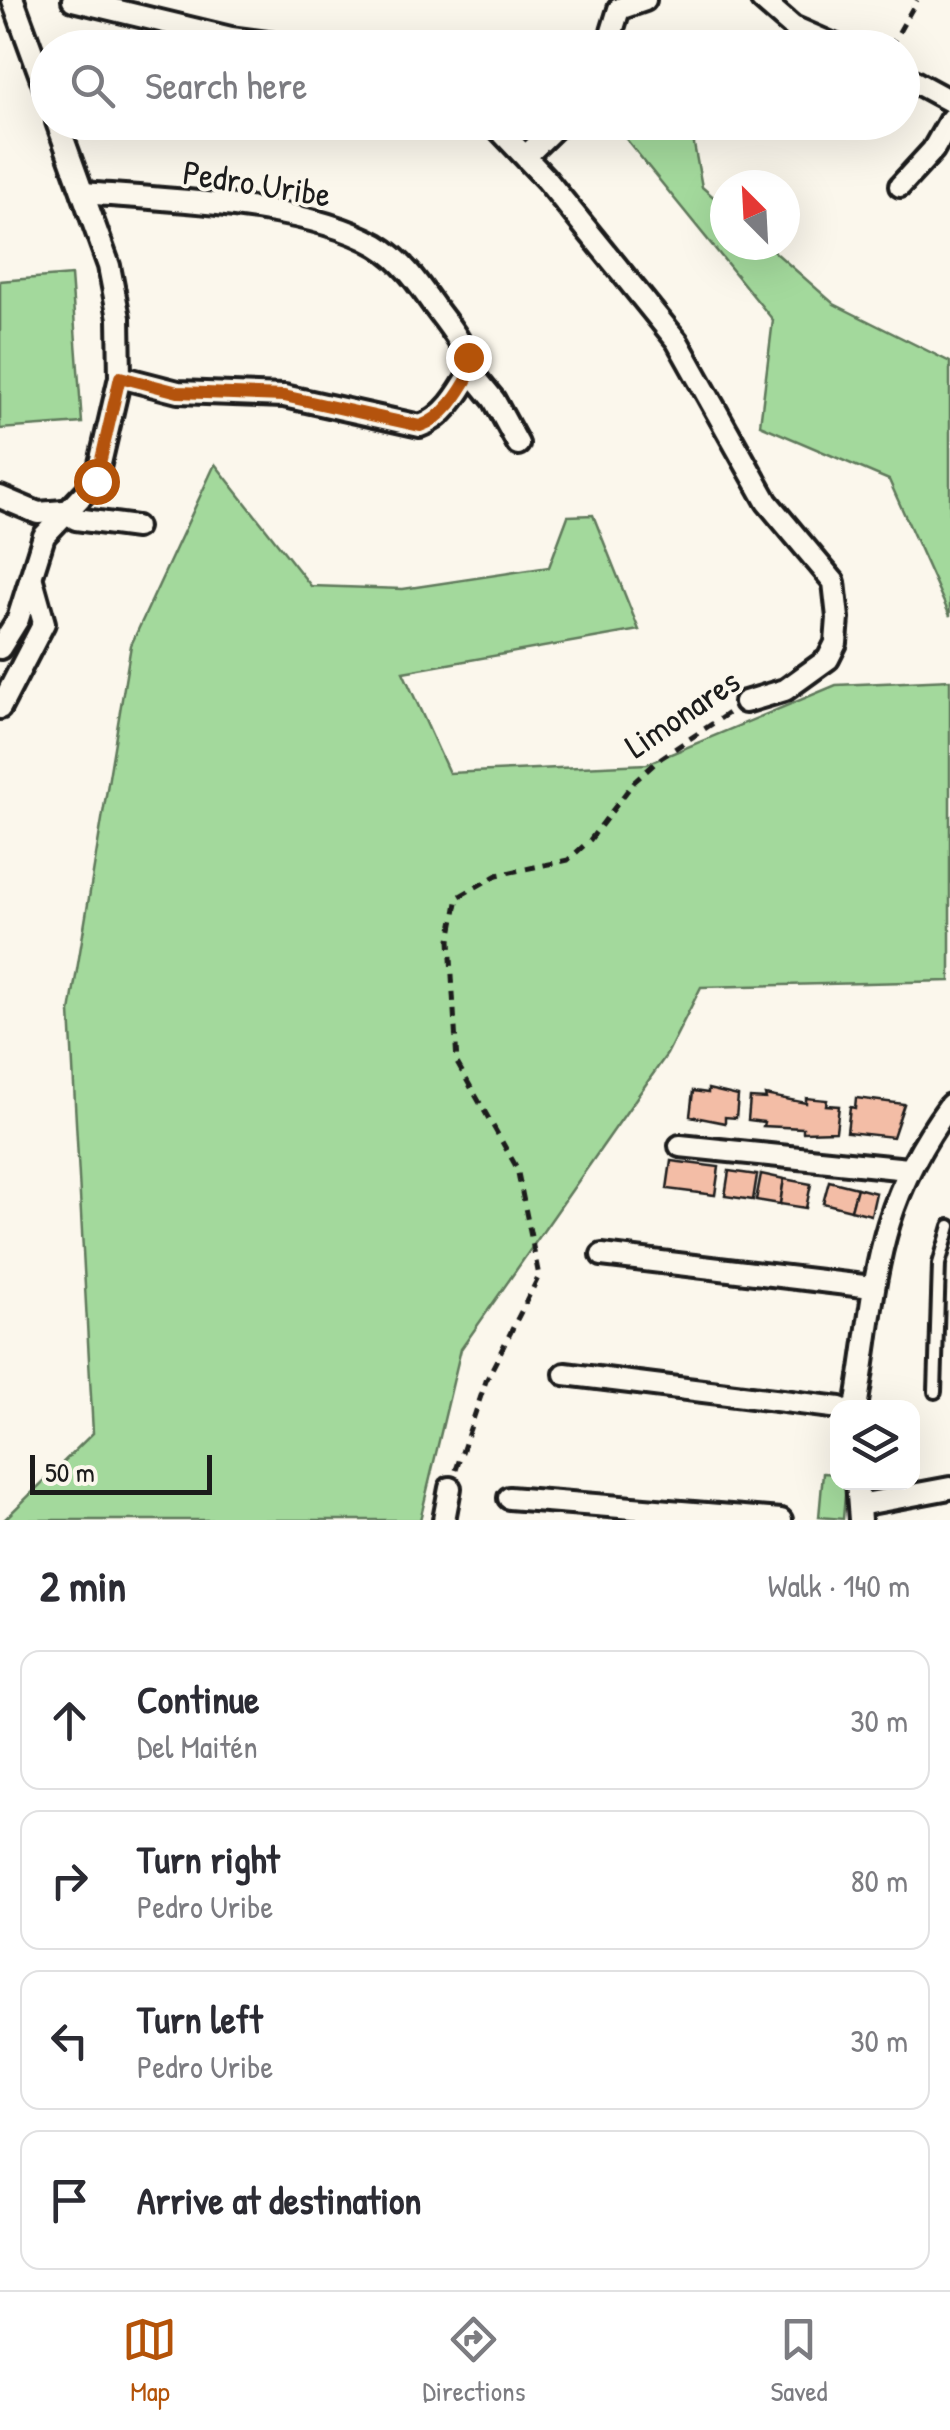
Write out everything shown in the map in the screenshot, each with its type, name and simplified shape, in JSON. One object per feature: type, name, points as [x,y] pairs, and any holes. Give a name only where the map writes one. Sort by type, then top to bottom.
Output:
[{"type":"street","points":[[13,0],[30,47]]},
{"type":"street","points":[[73,0],[198,30]]},
{"type":"street","points":[[613,30],[619,9],[645,0]]},
{"type":"street","points":[[762,0],[799,30]]},
{"type":"street","points":[[920,85],[950,101]]},
{"type":"street","points":[[900,186],[932,150],[950,120]]},
{"type":"street","points":[[0,648],[18,619],[44,536],[96,481],[120,377],[118,318],[109,266],[64,140]]},
{"type":"street","name":"Limonares","points":[[510,140],[677,341],[767,502],[834,582],[838,618],[836,643],[828,659],[785,690],[746,702]]},
{"type":"street","points":[[526,156],[542,140]]},
{"type":"street","name":"Pedro Uribe","points":[[83,193],[324,223],[378,246],[413,276],[461,343],[471,372],[494,400],[518,444]]},
{"type":"street","points":[[120,377],[178,392],[284,396],[420,426],[431,422],[456,397],[471,372]]},
{"type":"street","points":[[0,497],[38,514],[64,511],[76,519],[136,527]]},
{"type":"street","points":[[0,708],[44,623],[31,578]]},
{"type":"street","points":[[857,1400],[883,1231],[908,1169],[950,1105]]},
{"type":"street","points":[[680,1146],[908,1169]]},
{"type":"street","points":[[602,1255],[872,1287]]},
{"type":"street","points":[[565,1374],[830,1407]]},
{"type":"street","points":[[444,1520],[450,1488]]},
{"type":"street","points":[[860,1512],[950,1488]]},
{"type":"street","points":[[509,1498],[781,1520]]},
{"type":"lane","points":[[935,1392],[938,1264],[950,1226]]},
{"type":"path","points":[[900,30],[918,0]]},
{"type":"path","name":"Limonares","points":[[450,1488],[486,1380],[539,1276],[518,1168],[457,1064],[450,940],[458,897],[497,874],[568,860],[661,758],[746,702]]},
{"type":"green space","points":[[627,140],[693,140],[702,187],[710,194],[710,242]]},
{"type":"green space","points":[[724,260],[784,260],[834,304],[950,362],[950,616],[889,480],[760,425],[773,320]]},
{"type":"green space","points":[[71,275],[82,423],[0,429],[0,281]]},
{"type":"green space","points":[[215,464],[311,586],[403,589],[549,567],[568,516],[593,515],[639,630],[403,672],[449,773],[647,764],[836,685],[950,680],[950,981],[701,987],[667,1054],[461,1349],[420,1520],[4,1520],[93,1433],[70,1012],[131,645]]},
{"type":"green space","points":[[823,1473],[830,1474],[830,1490],[845,1490],[843,1519],[819,1517]]},
{"type":"building","points":[[708,1089],[738,1096],[736,1118],[725,1117],[725,1123],[690,1116],[693,1091],[708,1093]]},
{"type":"building","points":[[765,1095],[806,1103],[806,1098],[827,1100],[826,1105],[839,1106],[836,1131],[803,1132],[803,1128],[763,1126],[764,1122],[748,1120],[750,1098],[766,1099]]},
{"type":"building","points":[[856,1098],[904,1104],[893,1137],[847,1132],[850,1107],[855,1108]]},
{"type":"building","points":[[671,1161],[719,1167],[715,1195],[667,1189]]},
{"type":"building","points":[[729,1171],[757,1175],[753,1200],[725,1196]]},
{"type":"building","points":[[761,1174],[784,1179],[780,1204],[756,1200]]},
{"type":"building","points":[[784,1179],[811,1184],[806,1208],[780,1204]]},
{"type":"building","points":[[829,1181],[857,1188],[851,1210],[823,1203]]},
{"type":"building","points":[[857,1188],[876,1193],[871,1215],[851,1210]]},
{"type":"route","points":[[96,481],[120,377],[178,392],[284,396],[420,426],[431,422],[456,397],[471,372],[468,357]]}]
